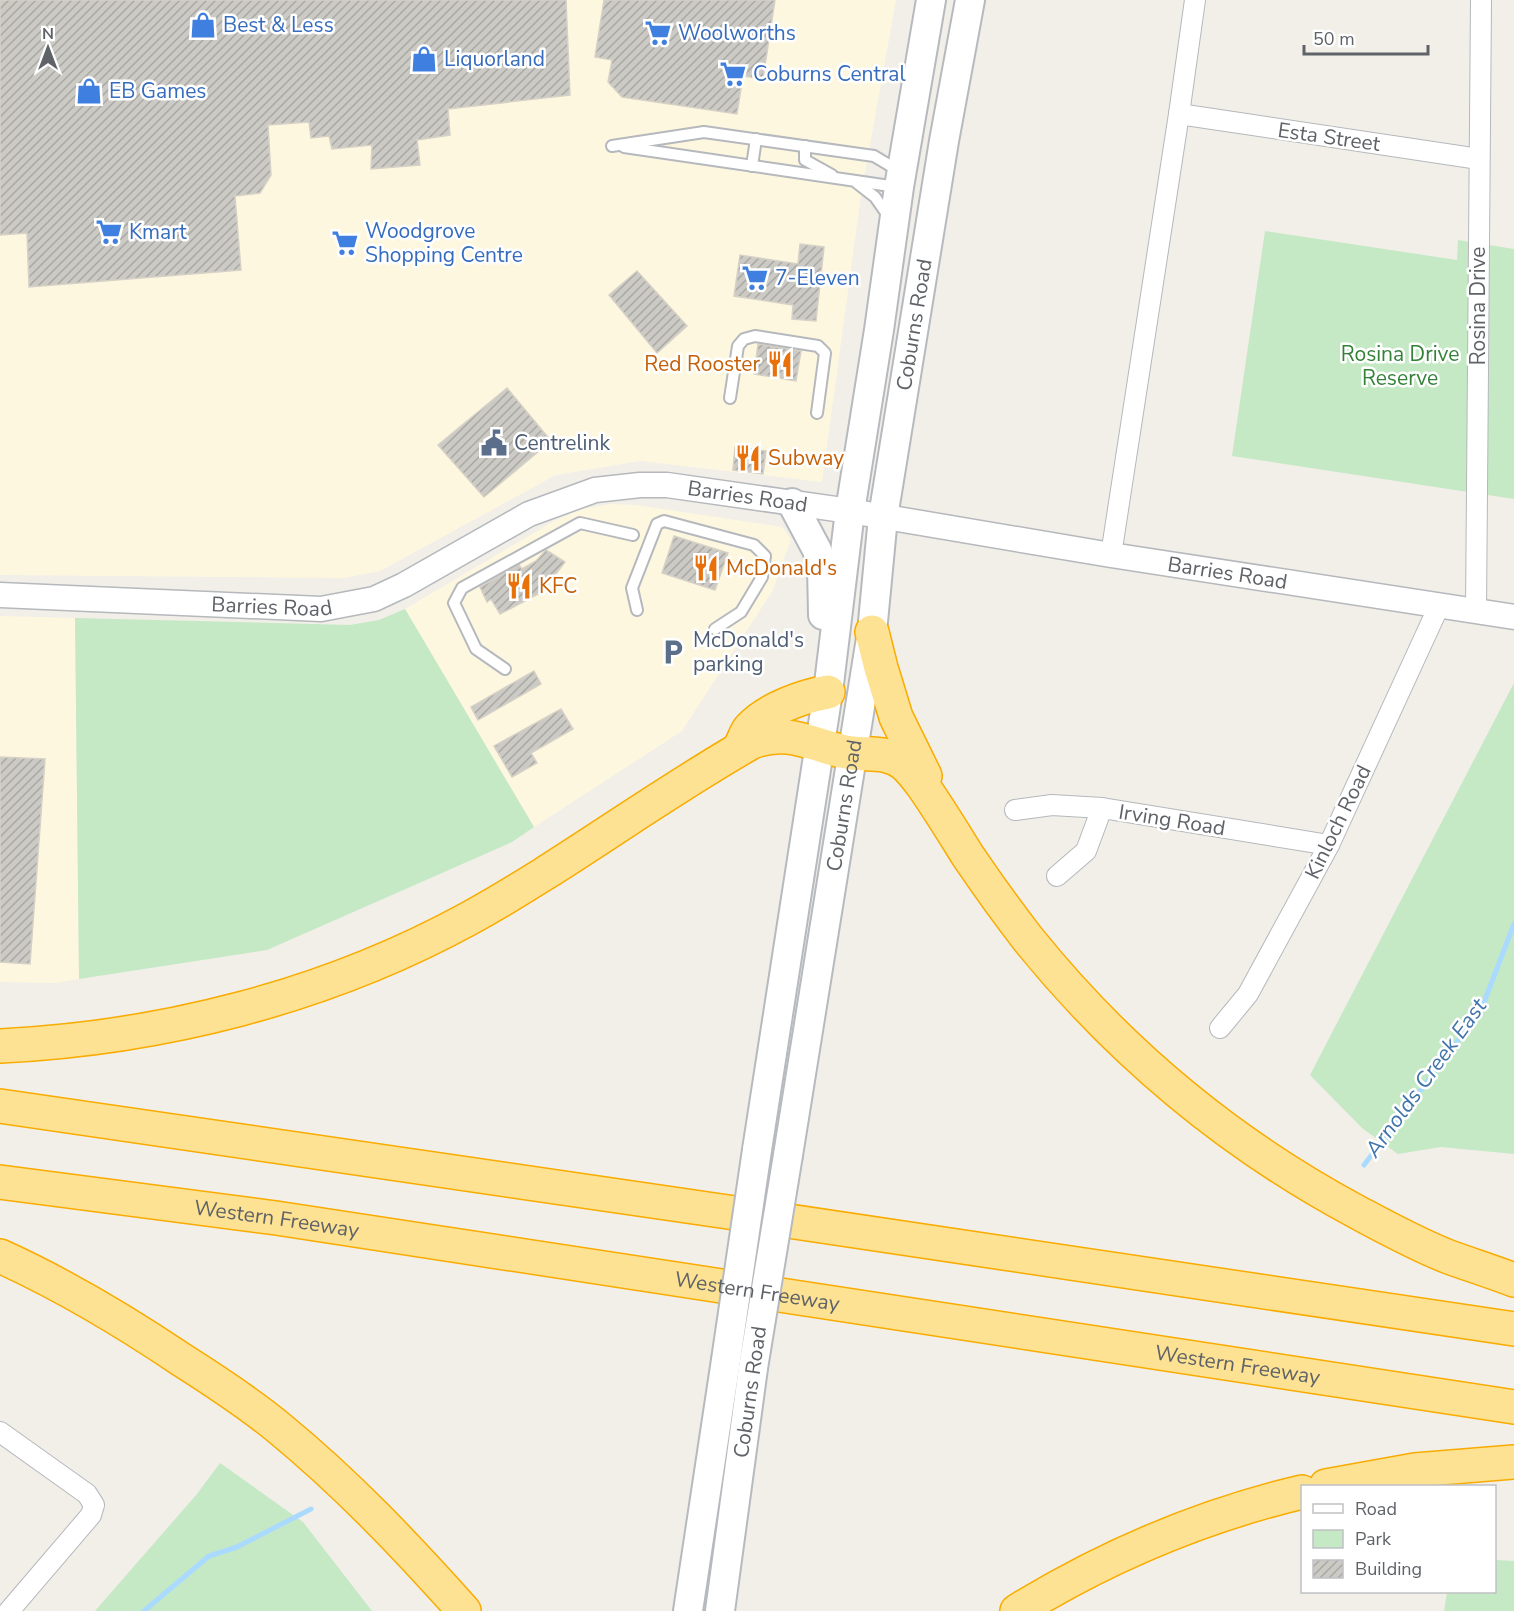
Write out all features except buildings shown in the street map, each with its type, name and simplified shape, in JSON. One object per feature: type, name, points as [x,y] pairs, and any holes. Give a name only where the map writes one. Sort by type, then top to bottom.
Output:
[{"type":"highway","points":[[873,632],[896,717],[942,812],[968,856],[1013,920],[1082,1002],[1169,1086],[1254,1150],[1328,1196],[1389,1229],[1448,1256],[1514,1280]]},
{"type":"highway","points":[[739,750],[749,729],[771,713],[811,695],[828,692]]},
{"type":"highway","points":[[0,1046],[105,1036],[193,1021],[314,986],[384,959],[467,919],[520,889],[739,750],[764,738],[803,739],[852,753],[882,754],[893,757],[912,772],[942,812]]},
{"type":"highway","points":[[0,1106],[1514,1329]]},
{"type":"highway","name":"Western Freeway","points":[[0,1182],[287,1220],[1514,1407]]},
{"type":"highway","points":[[0,1256],[76,1293],[140,1332],[226,1389],[278,1427],[376,1516],[464,1611]]},
{"type":"highway","points":[[1332,1485],[1415,1470],[1514,1462]]},
{"type":"highway","points":[[1017,1611],[1078,1575],[1144,1545],[1226,1513],[1301,1492]]},
{"type":"main road","name":"Coburns Road","points":[[688,1611],[828,692],[850,511],[917,72],[931,0]]},
{"type":"main road","name":"Coburns Road","points":[[720,1611],[753,1368],[873,632],[883,517],[936,191],[970,0]]},
{"type":"main road","points":[[901,180],[936,191]]},
{"type":"main road","points":[[792,504],[817,550],[822,566],[824,618],[827,631],[835,644]]},
{"type":"street","points":[[1111,555],[1195,0]]},
{"type":"street","name":"Rosina Drive","points":[[1476,612],[1481,0]]},
{"type":"street","name":"Esta Street","points":[[1179,114],[1479,159]]},
{"type":"street","name":"Barries Road","points":[[0,595],[321,609],[374,600],[529,514],[595,490],[640,485],[667,485],[850,511],[1111,555],[1514,617]]},
{"type":"street","name":"Kinloch Road","points":[[1220,1028],[1248,994],[1329,845],[1439,606]]},
{"type":"street","name":"Irving Road","points":[[1015,810],[1052,805],[1102,808],[1329,845]]},
{"type":"street","points":[[1057,876],[1086,851],[1102,808]]},
{"type":"street","points":[[0,1432],[87,1494],[94,1505],[92,1515],[9,1611]]},
{"type":"lane","name":"Coburns Road","points":[[916,24],[917,72]]},
{"type":"lane","points":[[704,132],[874,156],[901,180],[855,182],[612,146],[704,132]]},
{"type":"lane","points":[[752,166],[756,139]]},
{"type":"lane","points":[[805,146],[804,160],[840,179]]},
{"type":"lane","points":[[855,182],[875,197],[895,225]]},
{"type":"lane","points":[[730,398],[738,346],[744,339],[754,336],[818,346],[825,352],[817,413]]},
{"type":"lane","points":[[637,610],[632,588],[657,524],[664,521],[754,545],[765,556],[762,577],[741,612],[715,629]]},
{"type":"lane","points":[[506,669],[476,650],[454,603],[462,588],[580,523],[633,535]]},
{"type":"shaded area","name":"Woodgrove Shopping Centre","points":[[0,0],[896,0],[861,195],[822,482],[640,461],[556,475],[380,571],[344,578],[0,575]]},
{"type":"shaded area","points":[[612,504],[636,505],[782,527],[791,539],[773,590],[682,731],[534,827],[405,609],[554,521],[582,509]]},
{"type":"shaded area","points":[[0,616],[75,618],[79,979],[55,983],[0,982]]},
{"type":"green space","name":"Rosina Drive Reserve","points":[[1265,231],[1457,260],[1458,240],[1514,249],[1514,499],[1232,456]]},
{"type":"green space","points":[[405,609],[534,827],[512,842],[267,950],[79,979],[75,618],[350,625],[379,620]]},
{"type":"green space","points":[[1514,683],[1514,1154],[1441,1147],[1398,1154],[1362,1128],[1310,1075]]},
{"type":"green space","points":[[220,1463],[303,1522],[372,1611],[95,1611],[197,1494]]},
{"type":"green space","points":[[1496,1560],[1514,1561],[1514,1611],[1444,1611],[1447,1593],[1496,1593]]},
{"type":"waterway","name":"Arnolds Creek East","points":[[1364,1165],[1483,1005],[1514,924]]},
{"type":"waterway","name":"Arnolds Creek East","points":[[144,1611],[209,1556],[237,1547],[311,1509]]},
{"type":"place","name":"Best & Less","points":[[203,25]]},
{"type":"place","name":"Woolworths","points":[[658,33]]},
{"type":"place","name":"Liquorland","points":[[424,59]]},
{"type":"place","name":"Coburns Central","points":[[733,74]]},
{"type":"place","name":"EB Games","points":[[89,91]]},
{"type":"place","name":"Kmart","points":[[109,232]]},
{"type":"place","name":"Woodgrove Shopping Centre","points":[[345,243]]},
{"type":"place","name":"7-Eleven","points":[[755,278]]},
{"type":"place","name":"Red Rooster","points":[[780,364]]},
{"type":"place","name":"Centrelink","points":[[494,443]]},
{"type":"place","name":"Subway","points":[[748,458]]},
{"type":"place","name":"McDonald's","points":[[706,568]]},
{"type":"place","name":"KFC","points":[[519,586]]},
{"type":"place","name":"McDonald's parking","points":[[673,652]]}]
